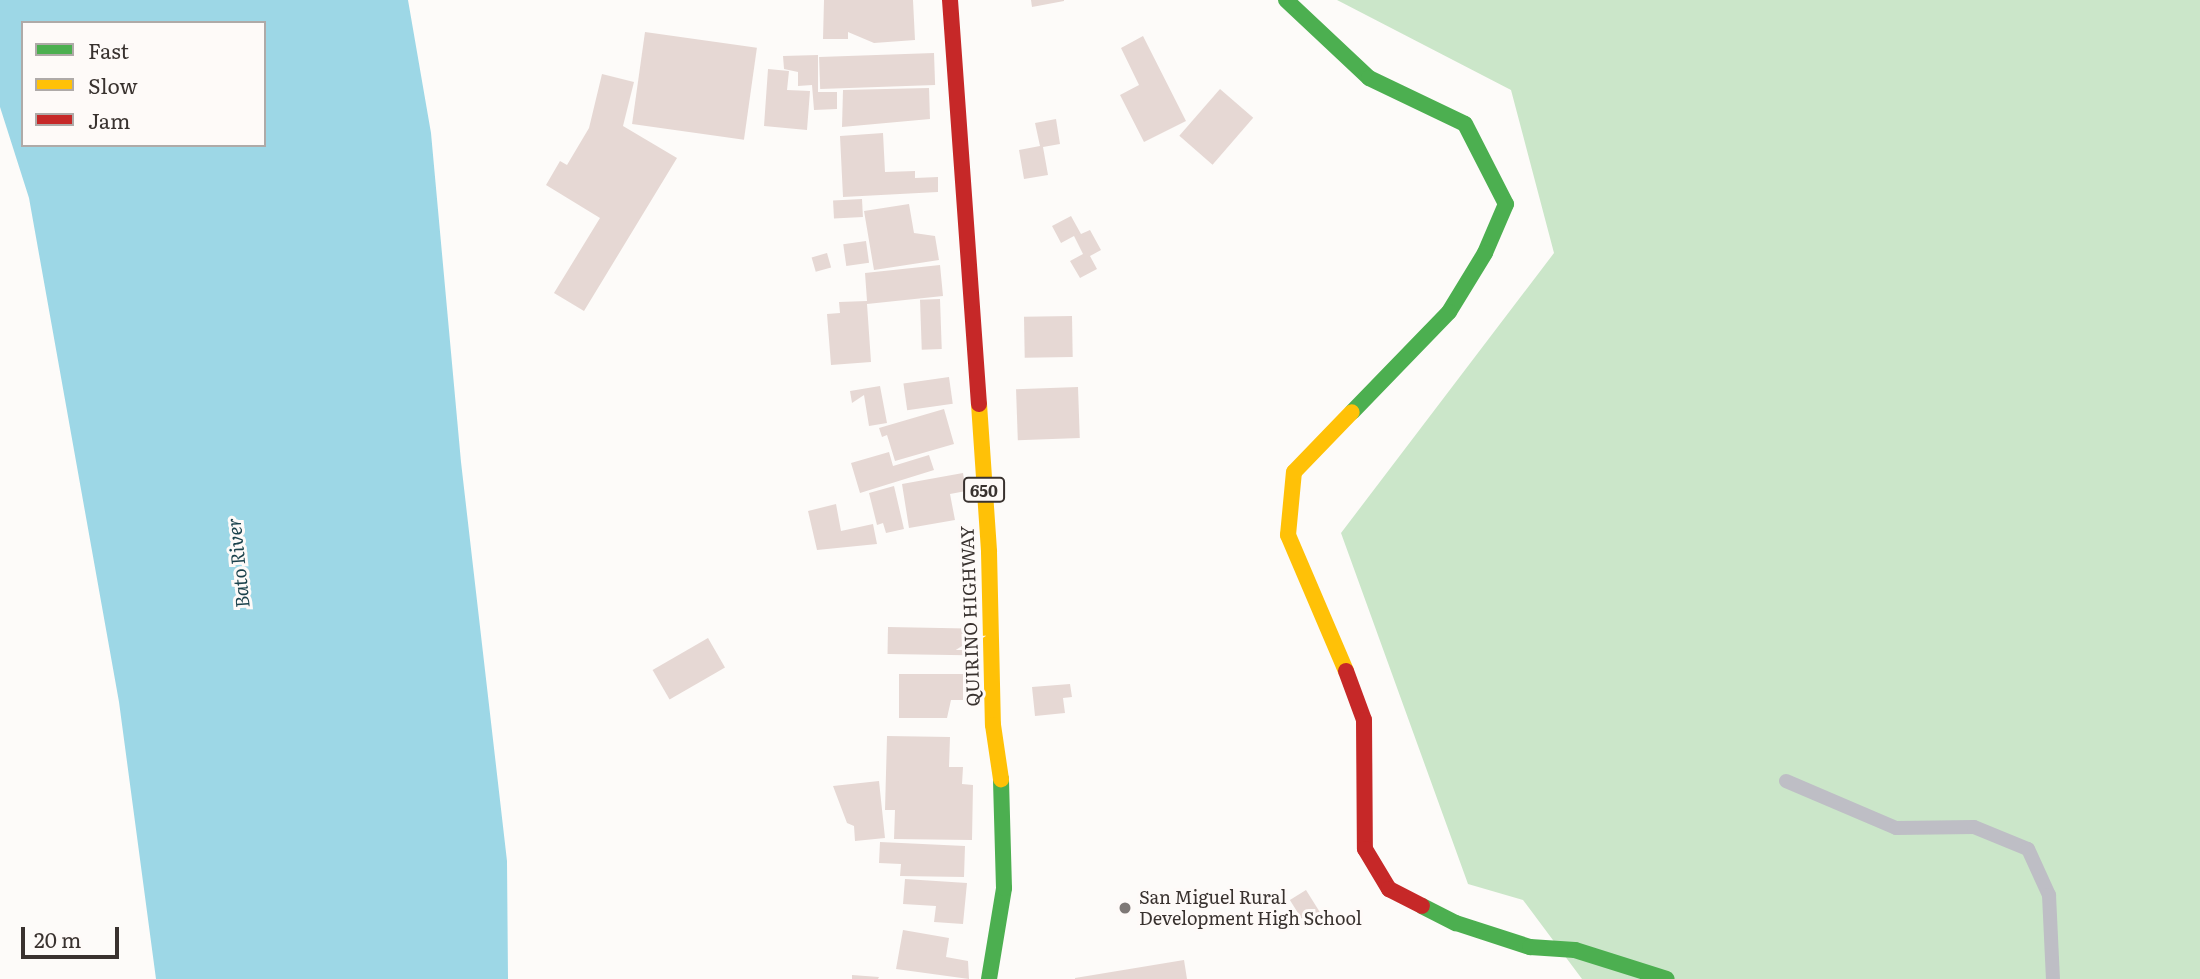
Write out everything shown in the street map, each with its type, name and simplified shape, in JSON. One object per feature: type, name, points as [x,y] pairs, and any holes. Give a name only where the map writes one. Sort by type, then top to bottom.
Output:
[{"type":"street","name":"QUIRINO HIGHWAY","points":[[950,0],[989,552],[993,725],[1004,798],[1004,888],[989,979]]},
{"type":"street","points":[[1286,0],[1369,78],[1465,124],[1506,204],[1485,253],[1449,312],[1294,472],[1287,535],[1331,629],[1364,720],[1365,849],[1389,889],[1456,923],[1530,947],[1575,950],[1617,960],[1667,979]]},
{"type":"lane","points":[[1786,781],[1896,828],[1974,828],[2028,849],[2049,895],[2053,979]]},
{"type":"green space","points":[[1337,0],[2200,0],[2200,979],[1582,979],[1523,900],[1468,884],[1341,533],[1554,253],[1511,90]]},
{"type":"water","name":"Bato River","points":[[0,0],[408,0],[431,133],[461,462],[507,861],[508,979],[156,979],[119,702],[29,198],[0,107]]},
{"type":"building","points":[[824,0],[913,0],[915,40],[874,43],[848,32],[848,39],[823,39]]},
{"type":"building","points":[[1031,0],[1064,0],[1064,1],[1032,7]]},
{"type":"building","points":[[645,32],[757,48],[744,140],[632,124]]},
{"type":"building","points":[[1143,36],[1186,121],[1144,142],[1120,95],[1139,85],[1121,48]]},
{"type":"building","points":[[934,53],[935,85],[820,89],[819,57]]},
{"type":"building","points":[[818,55],[818,92],[837,92],[837,109],[814,110],[812,85],[798,86],[798,72],[784,69],[783,56]]},
{"type":"building","points":[[768,69],[789,71],[787,90],[810,91],[807,130],[764,126]]},
{"type":"building","points":[[602,74],[634,82],[623,126],[677,158],[584,311],[554,293],[600,218],[546,185],[560,161],[567,165],[589,128]]},
{"type":"building","points":[[929,88],[930,119],[842,127],[843,90]]},
{"type":"building","points":[[1220,89],[1253,118],[1213,165],[1179,136]]},
{"type":"building","points":[[1056,119],[1060,144],[1043,147],[1048,175],[1024,179],[1019,150],[1040,146],[1035,123]]},
{"type":"building","points":[[883,133],[885,172],[915,171],[915,178],[938,177],[938,192],[843,197],[840,136]]},
{"type":"building","points":[[862,199],[863,217],[834,218],[833,201]]},
{"type":"building","points":[[909,204],[914,233],[935,236],[939,260],[874,270],[864,211]]},
{"type":"building","points":[[1071,216],[1081,234],[1090,230],[1101,250],[1090,256],[1097,269],[1080,278],[1070,261],[1083,254],[1074,236],[1061,243],[1052,226]]},
{"type":"building","points":[[866,241],[869,263],[846,266],[843,244]]},
{"type":"building","points":[[827,253],[831,267],[816,272],[812,257]]},
{"type":"building","points":[[940,265],[943,296],[867,304],[871,362],[831,365],[827,314],[840,313],[839,302],[867,301],[865,273]]},
{"type":"building","points":[[940,299],[942,349],[922,350],[920,300]]},
{"type":"building","points":[[1072,316],[1073,357],[1025,358],[1024,317]]},
{"type":"building","points":[[949,377],[953,404],[907,410],[903,383]]},
{"type":"building","points":[[880,386],[887,423],[869,426],[864,395],[852,403],[850,391]]},
{"type":"building","points":[[1078,387],[1080,438],[1018,440],[1016,389]]},
{"type":"building","points":[[944,409],[954,444],[895,461],[887,435],[882,437],[879,428]]},
{"type":"building","points":[[889,452],[893,466],[929,455],[934,470],[860,493],[851,463]]},
{"type":"building","points":[[963,473],[966,491],[950,494],[955,520],[909,528],[902,484]]},
{"type":"building","points":[[894,486],[904,529],[886,533],[883,523],[877,525],[869,493]]},
{"type":"building","points":[[836,504],[841,531],[873,524],[877,544],[817,550],[808,511]]},
{"type":"building","points":[[888,627],[967,628],[967,655],[888,654]]},
{"type":"building","points":[[708,638],[725,667],[670,699],[653,670]]},
{"type":"building","points":[[899,674],[963,674],[963,700],[951,700],[947,718],[899,718]]},
{"type":"building","points":[[1070,684],[1072,697],[1063,698],[1065,713],[1035,716],[1032,687]]},
{"type":"building","points":[[887,736],[950,737],[949,767],[963,767],[962,784],[973,785],[972,840],[894,839],[895,810],[885,810]]},
{"type":"building","points":[[879,781],[885,838],[855,841],[854,826],[847,823],[833,786]]},
{"type":"building","points":[[880,842],[965,846],[964,877],[900,876],[901,864],[879,863]]},
{"type":"building","points":[[905,879],[967,883],[963,924],[934,922],[936,906],[903,904]]},
{"type":"building","points":[[1306,890],[1322,916],[1306,926],[1290,900]]},
{"type":"building","points":[[903,930],[949,938],[946,957],[968,961],[969,979],[896,969]]},
{"type":"building","points":[[1184,960],[1187,979],[1075,979],[1075,978]]},
{"type":"building","points":[[852,975],[879,977],[852,979]]},
{"type":"traffic: fast","points":[[1286,0],[1369,78],[1465,124],[1506,204],[1485,253],[1449,312],[1352,412]]},
{"type":"traffic: fast","points":[[989,979],[1004,888],[1001,779]]},
{"type":"traffic: fast","points":[[1422,906],[1456,923],[1530,947],[1575,950],[1667,979]]},
{"type":"traffic: slow","points":[[979,404],[989,552],[993,725],[1001,779]]},
{"type":"traffic: slow","points":[[1346,671],[1288,535],[1294,472],[1352,412]]},
{"type":"traffic: jam","points":[[950,0],[979,404]]},
{"type":"traffic: jam","points":[[1346,671],[1364,720],[1365,849],[1389,889],[1422,906]]},
{"type":"place","name":"San Miguel Rural Development High School","points":[[1125,908]]}]
